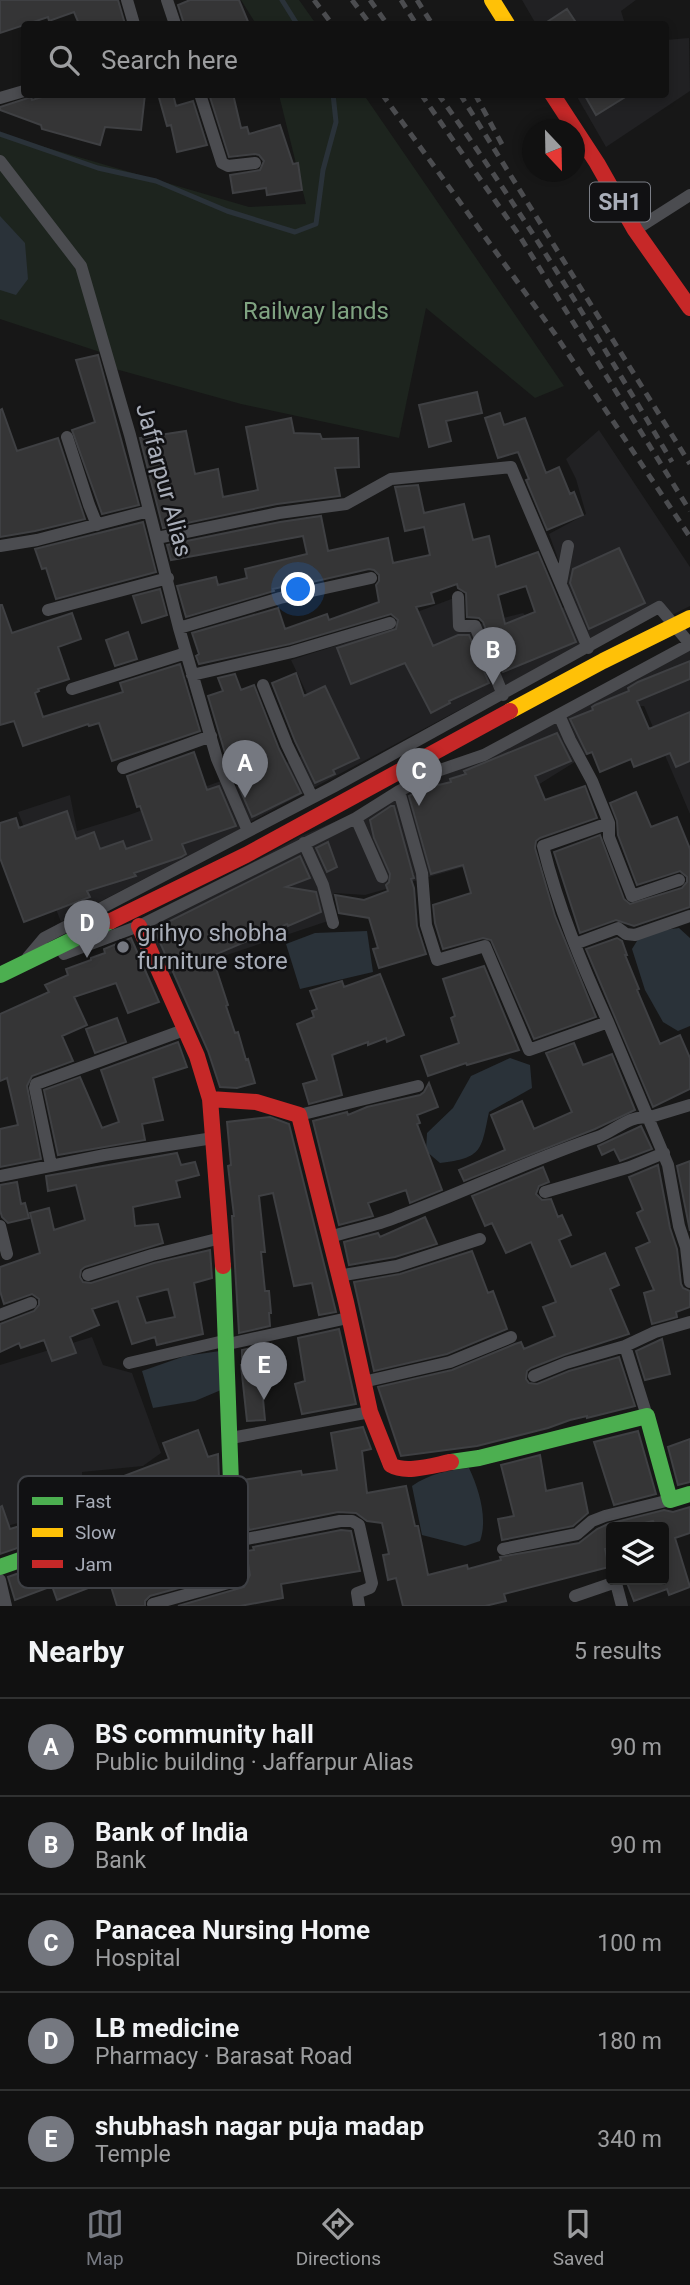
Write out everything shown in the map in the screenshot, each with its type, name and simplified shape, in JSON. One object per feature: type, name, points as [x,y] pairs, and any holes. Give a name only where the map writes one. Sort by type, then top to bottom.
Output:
[{"type":"street","points":[[127,0],[133,21]]},
{"type":"street","points":[[167,0],[174,21]]},
{"type":"street","points":[[492,0],[505,21]]},
{"type":"street","points":[[0,98],[21,92]]},
{"type":"street","points":[[201,98],[222,163],[228,166],[255,163]]},
{"type":"street","name":"SH1","points":[[555,98],[597,163],[635,230],[690,308]]},
{"type":"street","name":"Jaffarpur Alias","points":[[0,161],[81,266],[116,382],[192,675],[217,759],[248,831]]},
{"type":"street","points":[[635,230],[690,195]]},
{"type":"street","points":[[67,437],[97,524]]},
{"type":"street","points":[[157,538],[279,513],[346,504],[391,480],[512,467],[588,648]]},
{"type":"street","points":[[0,546],[37,540],[149,511]]},
{"type":"street","points":[[561,583],[568,546]]},
{"type":"street","points":[[48,610],[168,578]]},
{"type":"street","points":[[179,628],[280,598],[371,578]]},
{"type":"street","points":[[458,597],[459,626],[475,626],[503,695]]},
{"type":"street","points":[[659,607],[690,644],[484,755],[440,770],[399,791],[356,818],[139,926],[65,954],[23,963],[44,938],[503,695],[659,607]]},
{"type":"street","points":[[0,975],[246,855],[603,661],[690,618]]},
{"type":"street","points":[[192,675],[292,652],[390,623]]},
{"type":"street","points":[[72,690],[186,653]]},
{"type":"street","points":[[263,685],[312,797]]},
{"type":"street","points":[[559,715],[592,780],[609,823],[609,837],[632,896],[679,880]]},
{"type":"street","points":[[123,768],[211,736]]},
{"type":"street","points":[[399,791],[422,873],[426,925],[437,960],[485,946],[529,1050],[608,1022]]},
{"type":"street","points":[[356,818],[382,877]]},
{"type":"street","points":[[609,823],[543,846],[552,881],[575,944],[664,1153],[690,1282]]},
{"type":"street","points":[[304,843],[323,885],[333,923]]},
{"type":"street","points":[[575,944],[618,928],[626,934],[635,935],[690,916]]},
{"type":"street","points":[[139,926],[197,1056],[211,1099],[228,1342],[232,1476]]},
{"type":"street","points":[[51,1165],[36,1084],[184,1030]]},
{"type":"street","points":[[211,1099],[248,1099],[279,1105],[299,1115],[418,1086]]},
{"type":"street","points":[[330,1237],[395,1218],[537,1158],[608,1133],[641,1117],[647,1118],[690,1104]]},
{"type":"street","points":[[299,1115],[370,1412],[387,1460],[395,1468],[405,1469],[479,1458],[647,1416]]},
{"type":"street","points":[[0,1176],[213,1138]]},
{"type":"street","points":[[545,1192],[630,1167],[664,1153]]},
{"type":"street","points":[[0,1226],[8,1254]]},
{"type":"street","points":[[88,1275],[152,1255],[221,1238]]},
{"type":"street","points":[[338,1276],[397,1266],[480,1239]]},
{"type":"street","points":[[0,1315],[32,1303]]},
{"type":"street","points":[[129,1363],[348,1318]]},
{"type":"street","points":[[534,1376],[690,1322]]},
{"type":"street","points":[[363,1382],[450,1362],[511,1337]]},
{"type":"street","points":[[625,1346],[670,1500]]},
{"type":"street","points":[[231,1438],[370,1412]]},
{"type":"street","points":[[503,1549],[577,1534],[592,1521],[605,1516],[690,1494]]},
{"type":"street","points":[[248,1539],[340,1521],[352,1521],[359,1525],[372,1583],[370,1588],[357,1593],[359,1606]]},
{"type":"street","points":[[0,1567],[18,1561]]},
{"type":"street","points":[[0,1580],[6,1606]]},
{"type":"street","points":[[575,1595],[612,1583],[617,1587],[622,1606]]},
{"type":"street","points":[[153,1604],[210,1588]]},
{"type":"shaded area","points":[[522,0],[636,0],[621,11],[624,21],[534,21]]},
{"type":"shaded area","points":[[689,38],[690,91],[606,147],[578,98],[669,98],[669,40]]},
{"type":"shaded area","points":[[0,216],[25,243],[28,279],[16,295],[0,290]]},
{"type":"shaded area","points":[[599,430],[690,567],[690,606],[668,617],[653,606],[250,822],[233,787],[330,743],[291,660],[395,627],[396,620],[454,598],[457,630],[523,613],[532,622],[574,603],[549,534],[586,514],[576,479],[566,459]]},
{"type":"shaded area","points":[[690,650],[690,814],[644,706],[641,706],[611,722],[615,737],[517,798],[528,849],[365,895],[334,893],[328,921],[164,976],[140,923],[299,837],[486,757]]},
{"type":"shaded area","points":[[226,779],[244,827],[61,922],[18,812],[70,795],[77,831]]},
{"type":"shaded area","points":[[679,928],[690,938],[690,1026],[678,1031],[663,1022],[645,990],[632,949],[642,933]]},
{"type":"shaded area","points":[[367,931],[373,972],[300,989],[286,944],[315,933]]},
{"type":"shaded area","points":[[510,1058],[530,1065],[532,1088],[489,1112],[481,1144],[472,1155],[440,1163],[426,1151],[427,1133],[453,1108],[471,1076]]},
{"type":"shaded area","points":[[92,1337],[103,1365],[132,1373],[161,1453],[143,1466],[82,1472],[82,1476],[18,1476],[18,1523],[0,1528],[0,1365]]},
{"type":"shaded area","points":[[220,1351],[221,1390],[195,1401],[153,1408],[142,1371],[185,1356]]},
{"type":"shaded area","points":[[469,1468],[481,1504],[483,1523],[480,1541],[465,1546],[422,1535],[412,1486],[439,1473]]},
{"type":"green space","points":[[241,0],[299,0],[314,21],[254,21]]},
{"type":"green space","name":"Railway lands","points":[[280,98],[366,98],[564,386],[535,398],[426,308],[399,438],[241,404],[112,368],[103,353],[0,319],[0,134],[249,207],[306,204]]},
{"type":"building","points":[[0,0],[118,0],[124,21],[78,21],[74,12],[49,21],[48,17],[36,21],[21,21],[21,26],[0,33]]},
{"type":"building","points":[[190,0],[239,0],[248,21],[183,21],[178,5]]},
{"type":"building","points":[[567,9],[575,21],[549,21]]},
{"type":"building","points":[[28,98],[145,98],[141,130],[105,127],[100,145],[42,129],[41,125],[0,110],[0,107]]},
{"type":"building","points":[[159,98],[174,98],[176,106],[193,101],[207,145],[177,152],[171,125],[167,126]]},
{"type":"building","points":[[210,98],[234,98],[241,128],[247,127],[249,134],[280,125],[293,164],[298,163],[302,190],[267,195],[266,188],[233,193],[230,175],[260,170],[264,161],[255,154],[229,157]]},
{"type":"building","points":[[586,98],[624,98],[596,115]]},
{"type":"building","points":[[98,355],[139,505],[102,514],[72,430],[95,422],[76,360]]},
{"type":"building","points":[[477,392],[482,413],[446,421],[451,441],[429,447],[419,405]]},
{"type":"building","points":[[2,409],[17,451],[58,438],[85,519],[0,537]]},
{"type":"building","points":[[500,413],[504,425],[525,418],[546,473],[559,467],[570,494],[574,492],[583,515],[547,530],[526,480],[529,479],[518,452],[498,458],[485,418]]},
{"type":"building","points":[[291,418],[294,433],[320,434],[322,439],[358,438],[359,467],[335,468],[340,496],[277,504],[163,528],[140,438],[186,431],[195,474],[218,469],[223,497],[258,490],[246,427]]},
{"type":"building","points":[[418,485],[424,513],[464,504],[473,540],[489,536],[496,567],[538,552],[576,642],[503,672],[483,622],[479,618],[467,617],[466,593],[458,588],[457,584],[431,593],[434,603],[416,607],[433,646],[458,635],[469,635],[489,683],[449,701],[450,703],[431,713],[405,663],[351,684],[337,648],[396,629],[398,620],[391,614],[290,644],[199,664],[196,656],[199,654],[192,633],[278,608],[285,629],[327,614],[329,620],[379,602],[376,585],[379,575],[369,569],[299,583],[186,617],[177,586],[216,577],[218,585],[247,578],[245,569],[307,554],[303,536],[171,560],[167,545],[321,516],[328,551],[388,538],[393,563],[430,555],[424,527],[405,531],[395,487]],"holes":[[[526,586],[535,612],[505,624],[498,595]]]},
{"type":"building","points":[[143,522],[156,572],[56,599],[46,568],[42,569],[35,549]]},
{"type":"building","points":[[619,548],[645,603],[589,629],[570,583],[573,569]]},
{"type":"building","points":[[160,589],[167,615],[142,623],[133,596]]},
{"type":"building","points":[[0,605],[12,633],[72,613],[81,639],[58,647],[69,679],[38,689],[35,693],[43,717],[123,692],[120,683],[180,664],[200,731],[112,761],[99,723],[88,724],[23,746],[14,721],[0,725]]},
{"type":"building","points":[[128,632],[137,659],[115,666],[106,640]]},
{"type":"building","points":[[690,661],[690,679],[637,701],[649,729],[690,712],[690,761],[676,767],[670,753],[634,767],[631,759],[600,772],[592,752],[587,754],[570,719],[629,691],[628,688],[638,682]]},
{"type":"building","points":[[296,673],[304,696],[325,686],[359,758],[333,770],[335,774],[315,783],[272,683]]},
{"type":"building","points":[[235,674],[241,690],[254,685],[279,749],[301,793],[252,817],[239,787],[262,776],[254,754],[228,763],[208,696],[223,691],[218,678]]},
{"type":"building","points":[[557,733],[571,761],[535,776],[545,800],[585,786],[597,818],[540,838],[536,841],[535,848],[555,916],[596,1017],[534,1039],[491,940],[483,938],[443,949],[433,905],[471,893],[463,865],[431,874],[409,796],[422,789],[451,782],[450,779],[466,774],[464,771]]},
{"type":"building","points":[[194,752],[207,790],[219,786],[236,826],[182,844],[186,854],[181,857],[134,873],[136,876],[87,891],[90,897],[24,922],[0,858],[0,823],[16,818],[19,828],[67,811],[76,839],[94,832],[100,849],[123,841],[126,849],[152,840],[127,776]]},
{"type":"building","points":[[636,792],[651,827],[677,817],[690,849],[690,907],[634,926],[616,920],[580,933],[554,852],[600,835],[624,899],[630,904],[682,888],[687,882],[687,877],[680,871],[637,885],[618,835],[617,821],[610,803]]},
{"type":"building","points":[[394,806],[414,878],[411,879],[417,926],[426,954],[379,968],[373,949],[378,948],[369,918],[339,913],[335,895],[364,900],[388,891],[386,885],[390,874],[374,838],[370,820]]},
{"type":"building","points":[[328,842],[337,867],[327,872],[316,848]]},
{"type":"building","points":[[300,856],[310,878],[286,887],[316,892],[321,912],[212,956],[235,1033],[238,1032],[255,1083],[237,1088],[220,1087],[208,1051],[154,929]]},
{"type":"building","points":[[131,938],[159,1002],[128,1013],[116,983],[74,997],[87,1025],[62,1036],[73,1061],[32,1076],[27,1086],[41,1159],[0,1167],[0,1129],[18,1125],[7,1078],[0,1081],[0,1014],[49,992],[45,985],[68,975],[66,969],[91,960],[105,953],[104,949]]},
{"type":"building","points":[[617,938],[622,941],[639,989],[637,990],[660,1044],[680,1035],[690,1058],[690,1089],[653,1107],[586,949]]},
{"type":"building","points":[[484,966],[519,1050],[428,1076],[421,1056],[459,1043],[451,1018],[455,1016],[443,979]]},
{"type":"building","points":[[380,974],[404,1035],[387,1042],[386,1038],[368,1045],[368,1042],[332,1055],[342,1095],[309,1104],[303,1084],[317,1080],[297,1024],[314,1017],[312,1011],[317,1009],[310,991],[342,981],[344,987]]},
{"type":"building","points":[[117,1018],[126,1042],[95,1053],[86,1029]]},
{"type":"building","points":[[178,1042],[187,1067],[153,1078],[163,1120],[142,1124],[145,1140],[58,1155],[44,1090],[80,1077],[102,1128],[119,1122],[101,1070]]},
{"type":"building","points":[[574,1043],[583,1065],[612,1054],[635,1110],[595,1129],[464,1181],[459,1170],[505,1150],[491,1115],[522,1101],[534,1129],[572,1112],[546,1053]]},
{"type":"building","points":[[429,1083],[438,1107],[417,1115],[420,1123],[417,1124],[442,1190],[410,1203],[406,1190],[368,1203],[373,1216],[339,1225],[313,1121],[347,1112],[348,1115],[367,1107],[420,1095]]},
{"type":"building","points":[[270,1117],[289,1124],[336,1312],[319,1315],[312,1283],[294,1286],[273,1193],[259,1196],[265,1252],[261,1252],[265,1291],[269,1291],[270,1326],[239,1333],[227,1122]]},
{"type":"building","points":[[641,1126],[652,1149],[620,1161],[614,1149],[602,1155],[598,1146]]},
{"type":"building","points":[[177,1153],[181,1165],[195,1162],[199,1175],[176,1181],[180,1197],[133,1207],[135,1226],[158,1224],[163,1243],[85,1267],[81,1270],[80,1277],[83,1282],[91,1283],[154,1263],[210,1250],[212,1278],[194,1283],[203,1334],[157,1345],[155,1337],[132,1344],[118,1301],[92,1309],[99,1325],[70,1337],[76,1353],[52,1361],[44,1340],[21,1348],[19,1343],[0,1352],[0,1324],[34,1311],[39,1305],[39,1299],[32,1294],[4,1304],[0,1291],[0,1267],[40,1253],[30,1213],[49,1208],[54,1230],[85,1220],[76,1185],[48,1191],[46,1176]],"holes":[[[168,1289],[175,1317],[146,1323],[137,1297]]]},
{"type":"building","points":[[690,1161],[690,1231],[677,1166]]},
{"type":"building","points":[[658,1165],[670,1228],[677,1249],[681,1284],[690,1291],[690,1307],[676,1312],[677,1317],[652,1324],[644,1293],[654,1290],[636,1248],[650,1242],[637,1213],[643,1210],[629,1177]]},
{"type":"building","points":[[543,1167],[549,1182],[539,1186],[536,1194],[542,1200],[551,1199],[558,1217],[562,1215],[571,1235],[559,1240],[571,1267],[605,1253],[619,1285],[610,1289],[629,1334],[531,1368],[527,1371],[526,1379],[529,1383],[537,1384],[569,1371],[619,1357],[635,1406],[570,1420],[477,1446],[401,1456],[378,1387],[452,1370],[521,1342],[524,1349],[555,1336],[543,1307],[556,1302],[531,1242],[506,1253],[492,1223],[485,1226],[472,1196]]},
{"type":"building","points":[[17,1182],[21,1204],[25,1203],[29,1218],[8,1223],[0,1210],[0,1185]]},
{"type":"building","points":[[425,1217],[437,1244],[395,1257],[349,1265],[344,1242],[378,1233],[380,1237]]},
{"type":"building","points":[[472,1251],[488,1293],[493,1291],[507,1329],[447,1354],[374,1371],[354,1282],[400,1274]]},
{"type":"building","points":[[339,1329],[356,1404],[302,1414],[295,1384],[305,1381],[298,1338]]},
{"type":"building","points":[[662,1339],[670,1374],[645,1380],[636,1351]]},
{"type":"building","points":[[271,1344],[275,1377],[261,1378],[265,1420],[247,1421],[242,1350]]},
{"type":"building","points":[[363,1427],[371,1449],[362,1451],[367,1493],[406,1486],[428,1575],[467,1565],[468,1569],[501,1560],[500,1557],[579,1543],[606,1525],[606,1568],[504,1594],[506,1601],[485,1606],[403,1606],[396,1578],[388,1580],[383,1555],[389,1554],[382,1523],[367,1521],[356,1513],[338,1512],[249,1530],[248,1479],[301,1471],[302,1475],[337,1470],[331,1433]]},
{"type":"building","points":[[198,1430],[208,1457],[218,1454],[219,1476],[124,1476],[169,1459],[163,1443]]},
{"type":"building","points":[[638,1431],[656,1494],[614,1505],[594,1442]]},
{"type":"building","points":[[690,1439],[690,1482],[678,1485],[668,1447]]},
{"type":"building","points":[[540,1455],[546,1491],[582,1483],[588,1513],[573,1526],[502,1540],[498,1519],[514,1516],[501,1465]]},
{"type":"building","points":[[2,1506],[10,1529],[18,1527],[18,1548],[0,1554]]},
{"type":"building","points":[[690,1507],[690,1533],[675,1538],[690,1587],[669,1595],[667,1589],[634,1601],[628,1585],[669,1585],[669,1522],[616,1522],[664,1510],[673,1512]]},
{"type":"building","points":[[341,1530],[351,1531],[360,1571],[281,1584],[283,1598],[240,1606],[178,1606],[248,1588],[248,1551],[254,1550],[253,1547]]},
{"type":"building","points":[[18,1573],[18,1588],[47,1588],[15,1600],[8,1577]]},
{"type":"building","points":[[53,1588],[88,1588],[57,1600]]},
{"type":"building","points":[[111,1588],[179,1588],[150,1596],[145,1601],[145,1606],[117,1606]]},
{"type":"waterway","points":[[282,0],[295,21]]},
{"type":"waterway","points":[[0,134],[98,168],[156,181],[227,211],[295,232],[316,224],[323,170],[336,122],[333,98]]},
{"type":"railway","points":[[314,0],[330,21]]},
{"type":"railway","points":[[352,0],[368,21]]},
{"type":"railway","points":[[370,0],[385,21]]},
{"type":"railway","points":[[401,0],[414,21]]},
{"type":"railway","points":[[417,0],[430,21]]},
{"type":"railway","points":[[385,98],[555,334],[690,537]]},
{"type":"railway","points":[[424,98],[519,235],[690,511]]},
{"type":"railway","points":[[441,98],[530,229],[672,462]]},
{"type":"railway","points":[[462,98],[690,464]]},
{"type":"railway","points":[[477,98],[505,150]]},
{"type":"traffic: fast","points":[[0,975],[111,921]]},
{"type":"traffic: fast","points":[[223,1266],[231,1476]]},
{"type":"traffic: fast","points":[[451,1462],[479,1458],[647,1416],[670,1500],[690,1494]]},
{"type":"traffic: fast","points":[[0,1567],[18,1561]]},
{"type":"traffic: slow","points":[[492,0],[505,21]]},
{"type":"traffic: slow","points":[[510,711],[690,618]]},
{"type":"traffic: jam","points":[[555,98],[597,163],[635,230],[690,308]]},
{"type":"traffic: jam","points":[[111,921],[246,855],[510,711]]},
{"type":"traffic: jam","points":[[139,926],[197,1056],[210,1099],[223,1266]]},
{"type":"traffic: jam","points":[[210,1099],[256,1102],[299,1115],[346,1302],[370,1412],[391,1465],[412,1469],[451,1462]]},
{"type":"place","name":"Bank of India","points":[[493,685]]},
{"type":"place","name":"BS community hall","points":[[245,798]]},
{"type":"place","name":"Panacea Nursing Home","points":[[419,806]]},
{"type":"place","name":"grihyo shobha furniture store","points":[[123,947]]},
{"type":"place","name":"LB medicine","points":[[87,958]]},
{"type":"place","name":"shubhash nagar puja madap","points":[[264,1400]]}]
